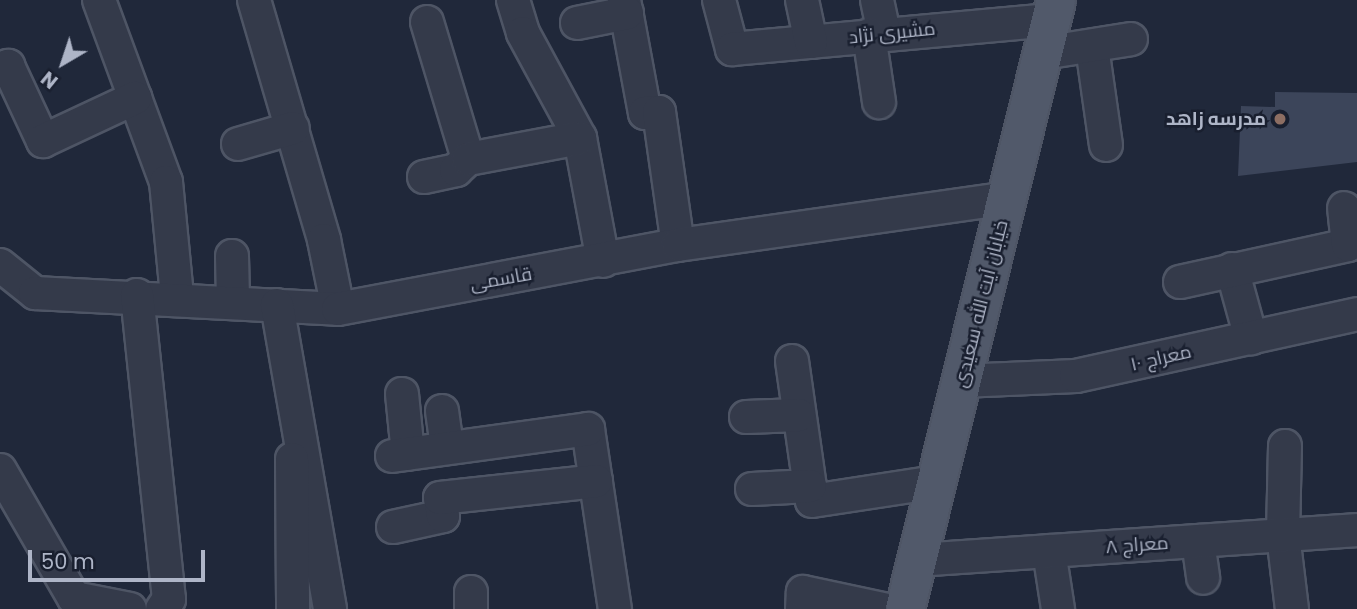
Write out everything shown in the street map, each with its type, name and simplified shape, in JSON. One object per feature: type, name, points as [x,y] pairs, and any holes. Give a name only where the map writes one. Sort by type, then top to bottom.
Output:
[{"type":"main road","name":"خیابان آیت الله سعیدی","points":[[905,609],[1050,24]]},
{"type":"street","points":[[99,0],[166,182],[177,297]]},
{"type":"street","points":[[254,0],[324,240],[338,309]]},
{"type":"street","name":"مشیری نژاد","points":[[719,0],[732,49],[876,34],[1050,24],[1092,47],[1130,39]]},
{"type":"street","points":[[802,0],[811,42]]},
{"type":"street","points":[[877,0],[879,102]]},
{"type":"street","points":[[517,1],[523,33],[580,138],[603,261]]},
{"type":"street","points":[[577,23],[625,7],[645,113],[659,112],[678,245]]},
{"type":"street","points":[[427,22],[468,159]]},
{"type":"street","points":[[1092,47],[1106,145]]},
{"type":"street","points":[[0,69],[8,66],[43,141],[135,98]]},
{"type":"street","points":[[238,144],[293,128]]},
{"type":"street","points":[[424,177],[456,170],[468,159],[580,138]]},
{"type":"street","name":"قاسمی","points":[[0,265],[35,293],[177,297],[338,309],[678,245],[1007,198]]},
{"type":"street","points":[[1180,282],[1348,245],[1344,208]]},
{"type":"street","points":[[232,256],[233,301]]},
{"type":"street","points":[[1231,269],[1251,338]]},
{"type":"street","points":[[137,295],[169,599],[162,609]]},
{"type":"street","points":[[277,304],[330,609]]},
{"type":"street","name":"معراج ۱۰","points":[[961,381],[1076,376],[1357,314]]},
{"type":"street","points":[[792,361],[811,494]]},
{"type":"street","points":[[402,394],[400,455],[447,448],[593,417],[596,481],[615,609]]},
{"type":"street","points":[[442,411],[447,448]]},
{"type":"street","points":[[746,417],[799,415]]},
{"type":"street","points":[[293,609],[290,471],[297,430]]},
{"type":"street","points":[[1285,446],[1283,535],[1292,609]]},
{"type":"street","points":[[0,470],[64,603],[130,609]]},
{"type":"street","points":[[393,527],[443,516],[440,498],[596,481]]},
{"type":"street","points":[[752,489],[811,494],[936,482]]},
{"type":"street","name":"معراج ۸","points":[[917,561],[1357,530]]},
{"type":"street","points":[[1198,541],[1203,578]]},
{"type":"street","points":[[1049,551],[1058,609]]},
{"type":"street","points":[[802,609],[803,592],[883,609]]},
{"type":"building","points":[[1275,92],[1357,93],[1357,162],[1238,176],[1241,106],[1275,107]]},
{"type":"place","name":"مدرسه زاهد","points":[[1280,119]]}]
